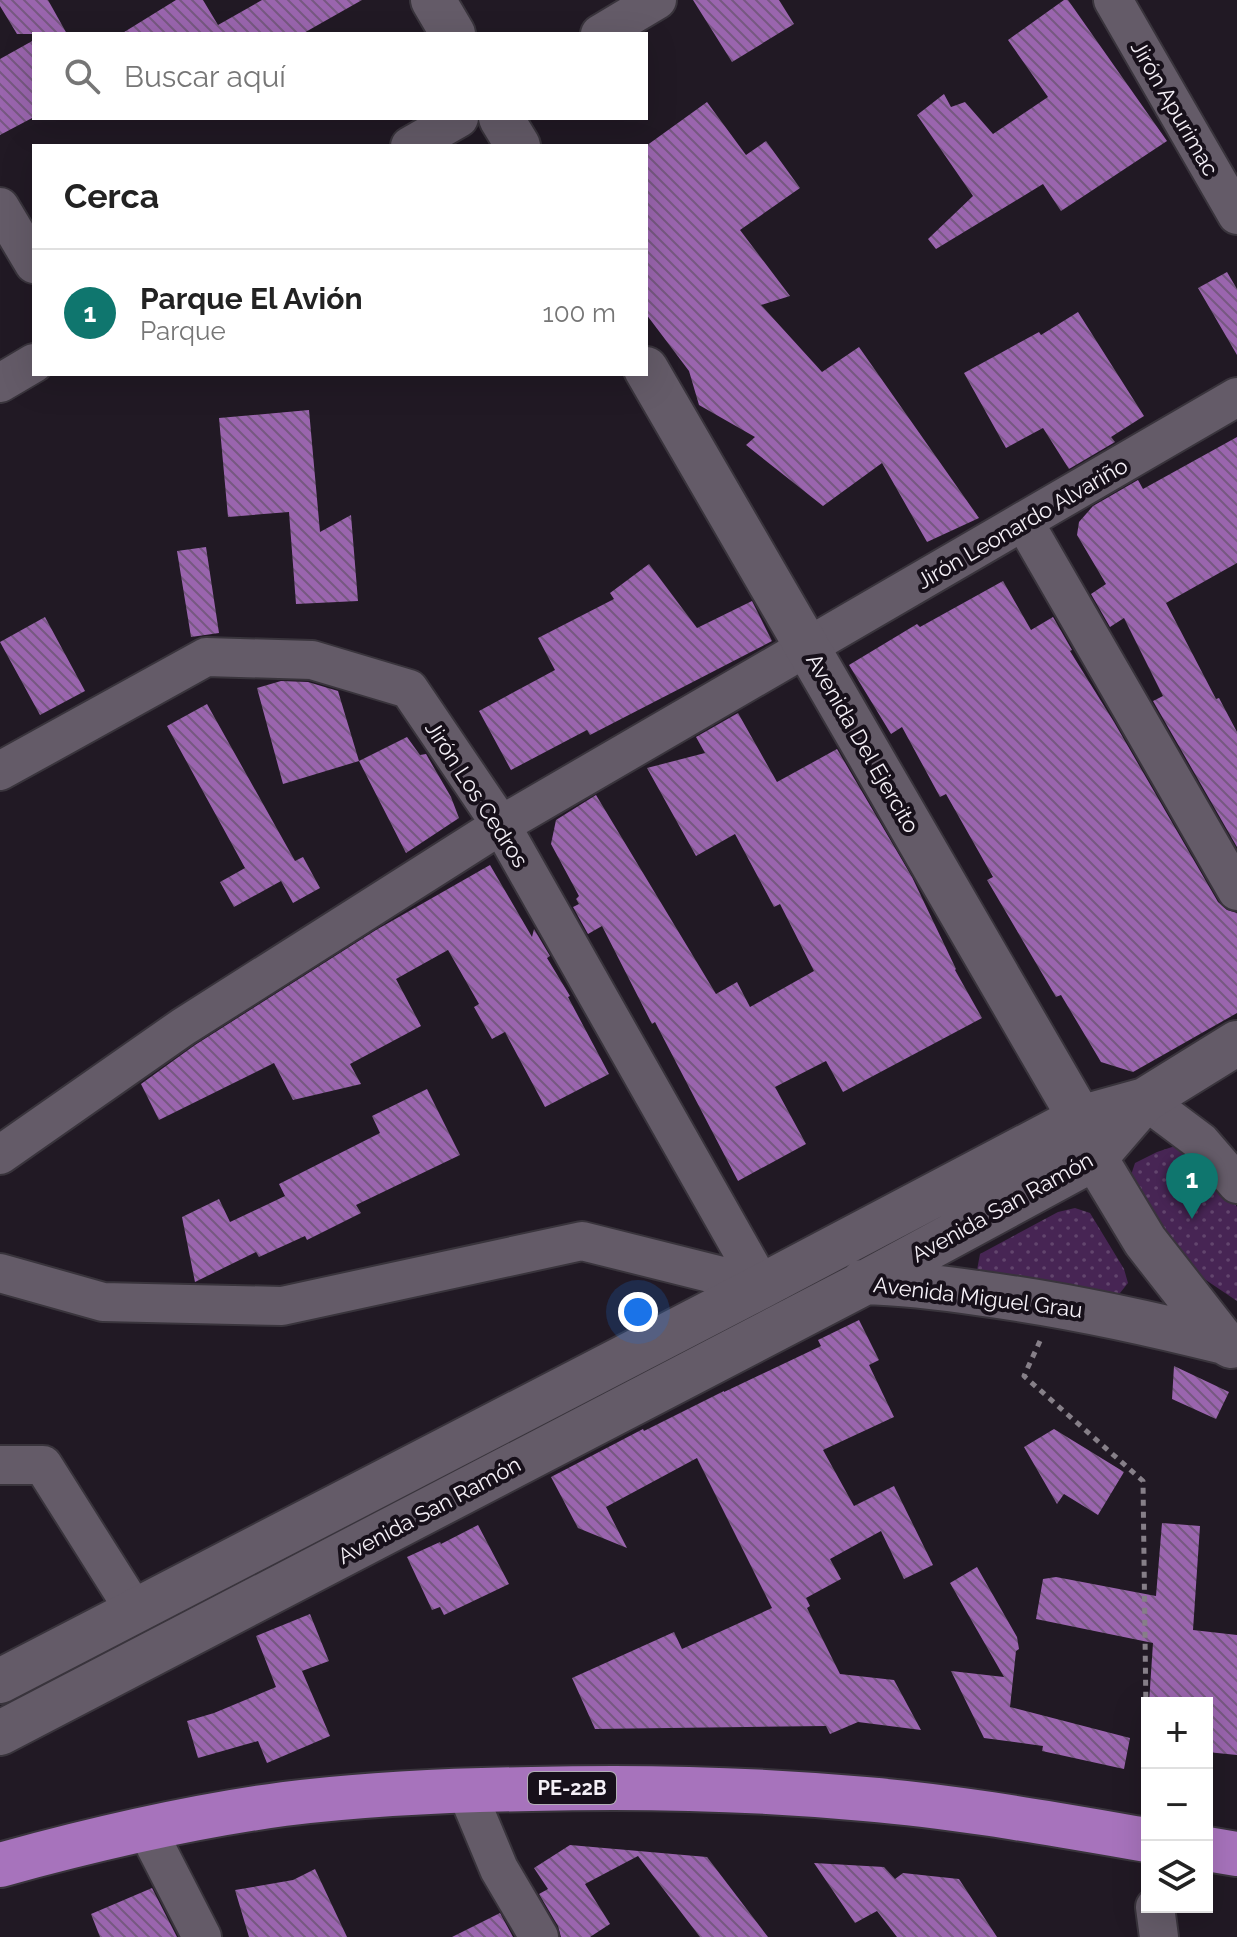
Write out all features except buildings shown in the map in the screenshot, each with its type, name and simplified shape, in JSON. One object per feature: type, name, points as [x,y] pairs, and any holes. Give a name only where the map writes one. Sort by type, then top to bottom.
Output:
[{"type":"highway","name":"PE-22B","points":[[0,1865],[146,1828],[283,1804],[466,1790],[623,1787],[866,1799],[995,1814],[1141,1839]]},
{"type":"highway","points":[[1213,1850],[1237,1854]]},
{"type":"street","points":[[433,0],[452,32]]},
{"type":"street","points":[[603,32],[657,0]]},
{"type":"street","name":"Jirón Apurimac","points":[[1113,0],[1237,215]]},
{"type":"street","points":[[414,144],[456,120]]},
{"type":"street","points":[[502,120],[517,144]]},
{"type":"street","points":[[0,207],[32,261]]},
{"type":"street","points":[[0,383],[32,364]]},
{"type":"street","name":"Avenida Del Ejercito","points":[[648,372],[1080,1118],[1095,1158],[1145,1241],[1231,1345]]},
{"type":"street","name":"Jirón Leonardo Alvariño","points":[[0,1155],[183,1027],[501,825],[1237,397]]},
{"type":"street","points":[[1024,522],[1237,891]]},
{"type":"street","name":"Jirón Los Cedros","points":[[0,771],[206,657],[312,660],[409,689],[501,825],[762,1286]]},
{"type":"street","points":[[1237,1043],[1145,1100],[1201,1142],[1237,1184]]},
{"type":"street","name":"Avenida San Ramón","points":[[0,1681],[1080,1118],[1145,1100]]},
{"type":"street","name":"Avenida San Ramón","points":[[0,1733],[866,1282],[1095,1158],[1145,1100]]},
{"type":"street","points":[[0,1273],[103,1302],[282,1306],[582,1241],[762,1286]]},
{"type":"street","name":"Avenida Miguel Grau","points":[[762,1286],[866,1282],[956,1290],[1058,1304],[1148,1322],[1231,1345]]},
{"type":"street","points":[[0,1465],[43,1465],[135,1611]]},
{"type":"street","points":[[466,1790],[499,1869],[539,1937]]},
{"type":"street","points":[[146,1828],[202,1937]]},
{"type":"street","points":[[1156,1913],[1159,1937]]},
{"type":"path","points":[[1058,1304],[1024,1376],[1143,1481],[1147,1769]]},
{"type":"shaded area","points":[[1178,1145],[1214,1173],[1237,1207],[1237,1301],[1179,1262],[1129,1181],[1135,1163]]},
{"type":"shaded area","points":[[1075,1208],[1090,1213],[1124,1269],[1128,1283],[1120,1293],[1103,1293],[1019,1278],[989,1278],[977,1270],[980,1254],[1058,1212]]},
{"type":"place","name":"Parque El Avión","points":[[1192,1219]]}]
